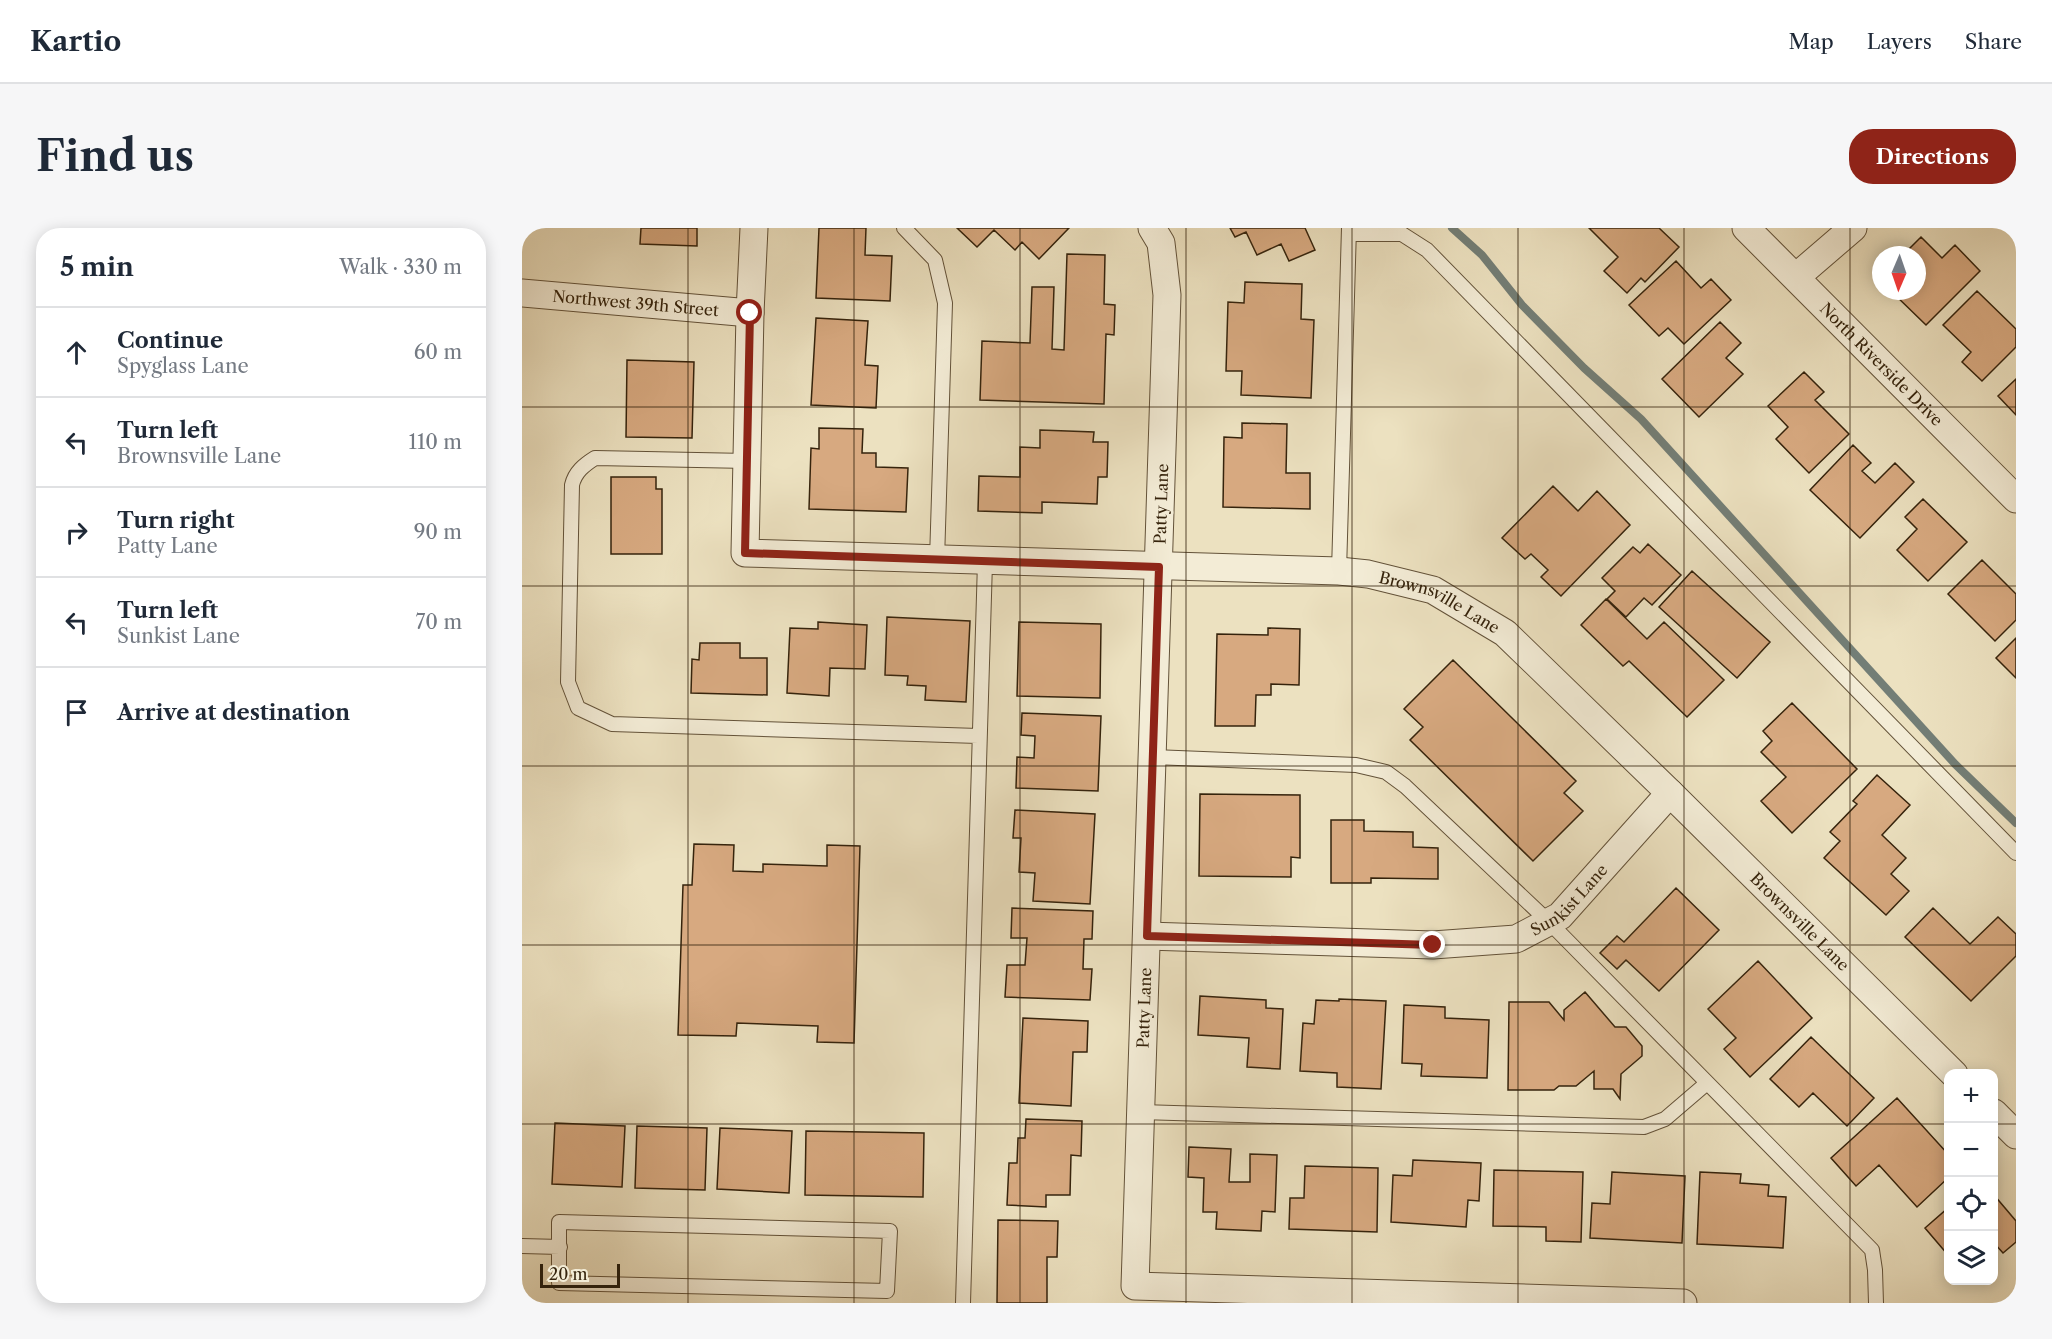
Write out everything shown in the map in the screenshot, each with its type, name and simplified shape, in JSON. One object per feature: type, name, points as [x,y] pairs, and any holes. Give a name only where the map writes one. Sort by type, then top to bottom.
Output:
[{"type":"street","points":[[748,461],[750,313],[754,228]]},
{"type":"street","name":"Patty Lane","points":[[1152,228],[1161,243],[1167,295],[1135,1286],[1683,1303]]},
{"type":"street","name":"North Riverside Drive","points":[[1746,228],[2016,499]]},
{"type":"street","points":[[1796,277],[1852,228]]},
{"type":"street","name":"Northwest 39th Street","points":[[522,293],[750,313]]},
{"type":"street","name":"Brownsville Lane","points":[[748,461],[745,553],[1338,571],[1368,574],[1433,590],[1505,633],[1949,1069]]},
{"type":"street","name":"Sunkist Lane","points":[[1147,936],[1433,945],[1516,939],[1560,916],[1670,793]]},
{"type":"street","points":[[1998,1117],[2016,1135]]},
{"type":"lane","points":[[904,228],[934,260],[945,303],[937,560]]},
{"type":"lane","points":[[1338,571],[1349,231],[1402,234],[1427,250],[2016,853]]},
{"type":"lane","points":[[748,461],[595,458],[574,478],[568,682],[578,708],[612,724],[978,736]]},
{"type":"lane","points":[[963,1303],[978,736],[985,562]]},
{"type":"lane","points":[[1153,757],[1356,765],[1386,772],[1405,786],[1549,922],[1872,1250],[1876,1303]]},
{"type":"lane","points":[[1141,1112],[1644,1127],[1665,1119],[1707,1083]]},
{"type":"lane","points":[[560,1222],[890,1231],[887,1291],[559,1283],[560,1247],[560,1222]]},
{"type":"lane","points":[[522,1246],[560,1247]]},
{"type":"building","points":[[641,228],[697,228],[697,246],[640,244]]},
{"type":"building","points":[[819,228],[866,228],[865,255],[892,256],[890,301],[816,298]]},
{"type":"building","points":[[957,228],[1069,228],[1039,259],[1022,242],[1015,250],[994,230],[977,247]]},
{"type":"building","points":[[1230,228],[1305,228],[1315,250],[1289,261],[1281,244],[1257,255],[1246,232],[1235,237]]},
{"type":"building","points":[[1589,228],[1659,228],[1679,247],[1645,282],[1641,278],[1627,293],[1604,271],[1618,257]]},
{"type":"building","points":[[1921,237],[1942,258],[1955,245],[1980,271],[1926,325],[1900,300],[1926,300],[1926,246],[1912,246]]},
{"type":"building","points":[[1067,254],[1105,255],[1104,304],[1115,305],[1114,335],[1106,334],[1104,404],[980,400],[982,341],[1030,343],[1032,287],[1054,287],[1052,349],[1064,350]]},
{"type":"building","points":[[1676,261],[1701,288],[1711,279],[1731,300],[1684,344],[1668,328],[1659,336],[1629,305]]},
{"type":"building","points":[[1245,282],[1302,284],[1301,319],[1314,320],[1311,398],[1241,395],[1242,371],[1226,371],[1228,302],[1244,303]]},
{"type":"building","points":[[1977,291],[2016,329],[2016,347],[1982,381],[1962,362],[1971,352],[1943,325]]},
{"type":"building","points":[[816,318],[868,321],[865,365],[878,366],[876,408],[811,405]]},
{"type":"building","points":[[1720,322],[1741,343],[1726,358],[1743,374],[1699,417],[1662,379]]},
{"type":"building","points":[[627,360],[694,362],[692,438],[626,437]]},
{"type":"building","points":[[1804,372],[1824,392],[1815,400],[1849,434],[1809,473],[1776,439],[1788,427],[1768,406]]},
{"type":"building","points":[[2016,379],[2016,415],[1998,396]]},
{"type":"building","points":[[1242,423],[1287,424],[1286,473],[1310,473],[1310,509],[1223,507],[1224,437],[1242,438]]},
{"type":"building","points":[[819,428],[863,429],[862,453],[876,453],[876,467],[908,468],[906,512],[809,509],[811,448],[819,449]]},
{"type":"building","points":[[1040,430],[1094,432],[1093,442],[1108,442],[1107,477],[1098,477],[1097,504],[1042,502],[1042,513],[978,511],[979,476],[1020,477],[1020,447],[1040,448]]},
{"type":"building","points":[[1853,445],[1871,463],[1862,471],[1875,483],[1895,463],[1914,482],[1860,538],[1810,490]]},
{"type":"building","points":[[611,477],[656,477],[656,489],[662,489],[662,554],[611,554]]},
{"type":"building","points":[[1553,486],[1578,511],[1597,491],[1630,525],[1561,596],[1541,577],[1548,570],[1531,554],[1525,559],[1502,538]]},
{"type":"building","points":[[1923,499],[1967,542],[1928,581],[1897,550],[1917,529],[1905,517]]},
{"type":"building","points":[[1648,544],[1681,575],[1652,605],[1644,598],[1626,617],[1607,599],[1615,591],[1602,578],[1633,547],[1640,553]]},
{"type":"building","points":[[1982,560],[2016,594],[2016,620],[1995,641],[1948,594]]},
{"type":"building","points":[[1692,571],[1770,642],[1737,678],[1659,607]]},
{"type":"building","points":[[1606,599],[1647,639],[1664,622],[1724,680],[1687,717],[1629,661],[1623,666],[1581,625]]},
{"type":"building","points":[[887,617],[970,621],[966,702],[925,700],[926,686],[907,685],[908,676],[885,675]]},
{"type":"building","points":[[818,622],[867,625],[865,669],[830,668],[829,696],[787,693],[790,628],[818,629]]},
{"type":"building","points":[[1019,622],[1101,624],[1100,698],[1017,696]]},
{"type":"building","points":[[1268,628],[1300,629],[1299,685],[1271,684],[1271,695],[1256,695],[1255,726],[1215,726],[1217,634],[1268,635]]},
{"type":"building","points":[[2016,638],[2016,678],[1996,658]]},
{"type":"building","points":[[700,643],[740,643],[740,658],[767,658],[767,695],[691,693],[692,659],[699,660]]},
{"type":"building","points":[[1453,660],[1576,781],[1564,793],[1583,811],[1533,861],[1410,740],[1423,727],[1404,709]]},
{"type":"building","points":[[1792,703],[1857,769],[1792,833],[1761,801],[1786,777],[1761,752],[1772,741],[1763,731]]},
{"type":"building","points":[[1022,713],[1101,716],[1098,791],[1016,788],[1017,757],[1034,758],[1035,736],[1021,735]]},
{"type":"building","points":[[1877,775],[1910,805],[1882,835],[1906,858],[1891,874],[1909,891],[1886,915],[1824,858],[1840,841],[1830,832],[1857,804],[1853,801]]},
{"type":"building","points":[[1200,794],[1300,795],[1300,858],[1291,857],[1291,877],[1199,876]]},
{"type":"building","points":[[1015,810],[1095,814],[1090,904],[1033,901],[1035,873],[1019,872],[1021,838],[1013,838]]},
{"type":"building","points":[[1331,820],[1364,820],[1364,831],[1413,832],[1413,847],[1438,848],[1438,879],[1371,878],[1371,883],[1331,883]]},
{"type":"building","points":[[694,844],[734,845],[733,871],[763,872],[763,864],[827,866],[827,845],[860,846],[854,1043],[817,1042],[818,1026],[737,1023],[736,1036],[678,1035],[683,885],[692,885]]},
{"type":"building","points":[[1676,888],[1719,930],[1659,991],[1626,960],[1617,969],[1600,953],[1617,936],[1624,942]]},
{"type":"building","points":[[1012,908],[1093,911],[1092,939],[1084,939],[1083,969],[1092,969],[1090,1000],[1005,997],[1007,965],[1025,965],[1027,938],[1011,938]]},
{"type":"building","points":[[1933,908],[1970,944],[1998,917],[2016,934],[2016,956],[1971,1001],[1905,937]]},
{"type":"building","points":[[1758,961],[1812,1018],[1750,1077],[1724,1049],[1736,1038],[1708,1009]]},
{"type":"building","points":[[1585,992],[1615,1027],[1626,1027],[1642,1046],[1642,1056],[1621,1074],[1620,1099],[1613,1089],[1594,1089],[1594,1071],[1576,1086],[1559,1086],[1554,1090],[1508,1090],[1509,1002],[1549,1002],[1564,1020],[1564,1010]]},
{"type":"building","points":[[1200,996],[1266,1000],[1266,1008],[1283,1009],[1280,1069],[1247,1067],[1249,1038],[1198,1035]]},
{"type":"building","points":[[1339,999],[1386,1001],[1381,1089],[1337,1087],[1337,1073],[1300,1071],[1303,1023],[1314,1024],[1316,1000],[1339,1001]]},
{"type":"building","points":[[1404,1005],[1445,1007],[1445,1018],[1489,1020],[1487,1078],[1421,1076],[1422,1064],[1402,1063]]},
{"type":"building","points":[[1023,1018],[1088,1021],[1087,1052],[1073,1052],[1071,1106],[1019,1103]]},
{"type":"building","points":[[1811,1037],[1874,1098],[1847,1126],[1813,1093],[1799,1107],[1770,1079]]},
{"type":"building","points":[[1897,1098],[1944,1150],[1944,1182],[1917,1207],[1879,1165],[1856,1186],[1831,1158]]},
{"type":"building","points":[[1026,1119],[1082,1121],[1081,1156],[1071,1155],[1070,1195],[1046,1195],[1046,1207],[1007,1205],[1009,1163],[1017,1163],[1018,1138],[1025,1138]]},
{"type":"building","points":[[555,1123],[625,1126],[622,1187],[552,1184]]},
{"type":"building","points":[[637,1126],[707,1128],[705,1190],[635,1188]]},
{"type":"building","points":[[720,1128],[792,1131],[789,1193],[717,1189]]},
{"type":"building","points":[[806,1131],[924,1133],[923,1197],[805,1195]]},
{"type":"building","points":[[1189,1147],[1231,1149],[1229,1182],[1250,1182],[1250,1154],[1277,1155],[1275,1212],[1262,1211],[1261,1231],[1216,1229],[1217,1212],[1203,1212],[1204,1178],[1188,1177]]},
{"type":"building","points":[[1413,1160],[1481,1163],[1479,1201],[1468,1200],[1466,1227],[1391,1222],[1393,1175],[1412,1176]]},
{"type":"building","points":[[1305,1166],[1378,1168],[1377,1232],[1289,1229],[1290,1198],[1304,1198]]},
{"type":"building","points":[[1494,1170],[1583,1172],[1581,1242],[1546,1241],[1546,1227],[1493,1226]]},
{"type":"building","points":[[1612,1172],[1685,1176],[1682,1243],[1590,1238],[1592,1203],[1610,1204]]},
{"type":"building","points":[[1700,1172],[1741,1174],[1740,1183],[1769,1185],[1768,1196],[1786,1197],[1783,1248],[1697,1244]]},
{"type":"building","points":[[1998,1200],[2016,1221],[2016,1242],[2003,1253],[1998,1247]]},
{"type":"building","points":[[1944,1211],[1944,1250],[1925,1228]]},
{"type":"building","points":[[998,1220],[1058,1221],[1057,1257],[1047,1257],[1047,1303],[997,1303]]},
{"type":"waterway","points":[[1452,228],[1482,255],[1522,305],[1584,368],[1641,419],[1955,764],[2016,823]]},
{"type":"route","points":[[750,313],[745,553],[1159,567],[1147,936],[1433,945]]}]
